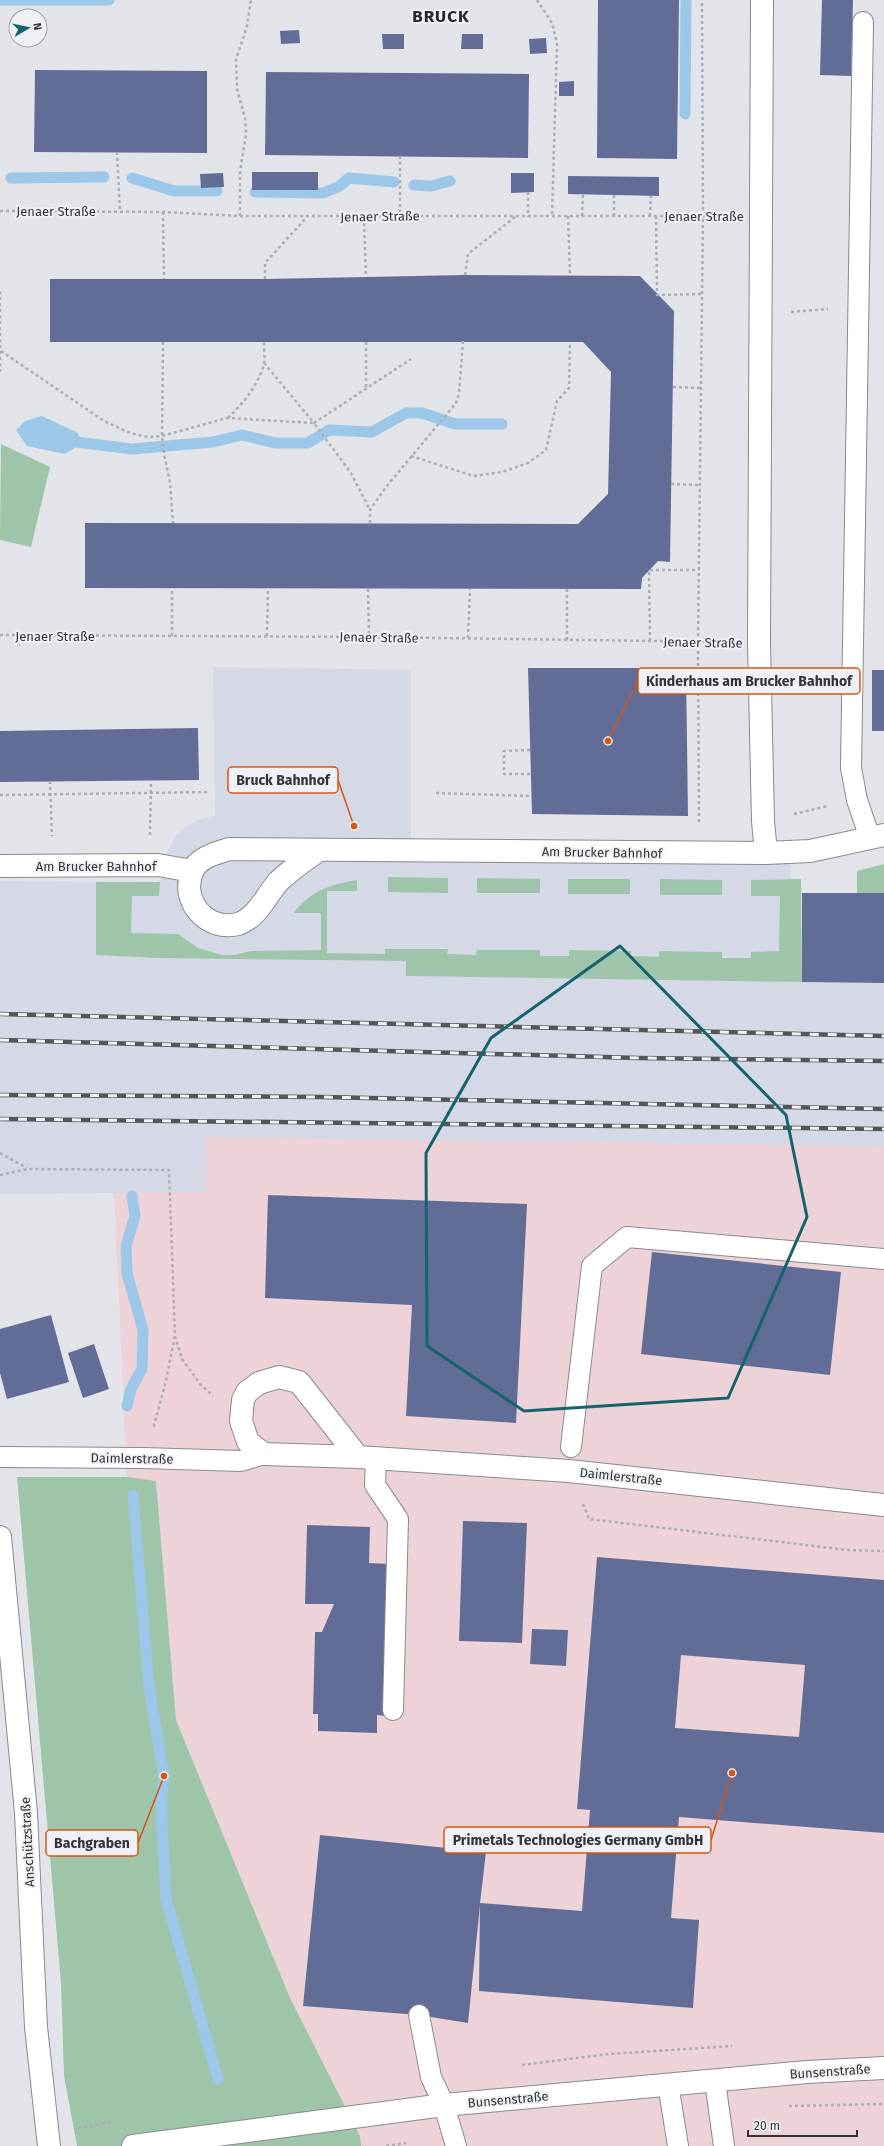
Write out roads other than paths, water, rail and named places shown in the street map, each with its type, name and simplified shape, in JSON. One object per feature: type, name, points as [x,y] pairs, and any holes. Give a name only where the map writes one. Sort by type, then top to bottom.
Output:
[{"type":"street","name":"Jenaer Straße","points":[[762,0],[758,643],[763,821],[766,853]]},
{"type":"street","name":"Am Brucker Bahnhof","points":[[0,866],[150,865],[192,872],[208,856],[229,849],[766,853],[810,851],[877,836]]},
{"type":"street","points":[[192,872],[189,886],[191,900],[203,918],[220,925],[239,924],[254,915],[278,883],[294,868],[319,850]]},
{"type":"street","points":[[264,1454],[248,1442],[241,1421],[243,1400],[247,1392],[259,1383],[279,1377],[299,1382],[367,1458]]},
{"type":"street","name":"Daimlerstraße","points":[[264,1454],[367,1458],[569,1471],[884,1504]]},
{"type":"street","name":"Anschützstraße","points":[[0,1537],[26,1813],[36,2027],[49,2146]]},
{"type":"street","name":"Bunsenstraße","points":[[133,2146],[444,2105],[807,2072],[884,2068]]},
{"type":"lane","points":[[863,22],[851,768],[857,800],[877,836]]},
{"type":"lane","points":[[571,1447],[592,1266],[627,1237],[884,1259]]},
{"type":"lane","name":"Daimlerstraße","points":[[0,1457],[143,1458],[241,1461],[264,1454]]},
{"type":"lane","points":[[367,1458],[375,1485],[398,1519],[393,1710]]},
{"type":"lane","points":[[420,2015],[430,2077],[444,2105],[456,2146]]},
{"type":"lane","points":[[715,2081],[724,2146]]},
{"type":"lane","points":[[668,2084],[678,2146]]},
{"type":"water","points":[[42,416],[78,433],[81,444],[65,454],[27,446],[16,430],[25,421]]},
{"type":"waterway","points":[[0,0],[109,0]]},
{"type":"waterway","points":[[685,114],[686,0]]},
{"type":"waterway","points":[[11,178],[104,177]]},
{"type":"waterway","points":[[132,178],[174,191],[217,191]]},
{"type":"waterway","points":[[255,192],[323,193],[338,187],[349,178],[394,182]]},
{"type":"waterway","points":[[414,185],[431,186],[450,181]]},
{"type":"waterway","points":[[68,441],[132,449],[213,442],[242,435],[275,443],[308,443],[329,430],[372,432],[406,413],[422,413],[455,424],[502,424]]},
{"type":"waterway","points":[[127,1406],[131,1389],[142,1369],[143,1330],[127,1273],[126,1246],[135,1216],[132,1196]]},
{"type":"waterway","points":[[133,1495],[149,1688],[164,1776],[161,1804],[166,1899],[218,2079]]},
{"type":"railway","points":[[0,1014],[884,1036]]},
{"type":"railway","points":[[0,1040],[638,1058],[884,1061]]},
{"type":"railway","points":[[0,1095],[322,1097],[884,1109]]},
{"type":"railway","points":[[0,1119],[884,1129]]},
{"type":"place","name":"Kinderhaus am Brucker Bahnhof","points":[[608,741]]},
{"type":"place","name":"Bruck Bahnhof","points":[[354,826]]},
{"type":"place","name":"Primetals Technologies Germany GmbH","points":[[732,1773]]},
{"type":"place","name":"Bachgraben","points":[[164,1776]]},
{"type":"district","name":"BRUCK","points":[[441,16]]}]
